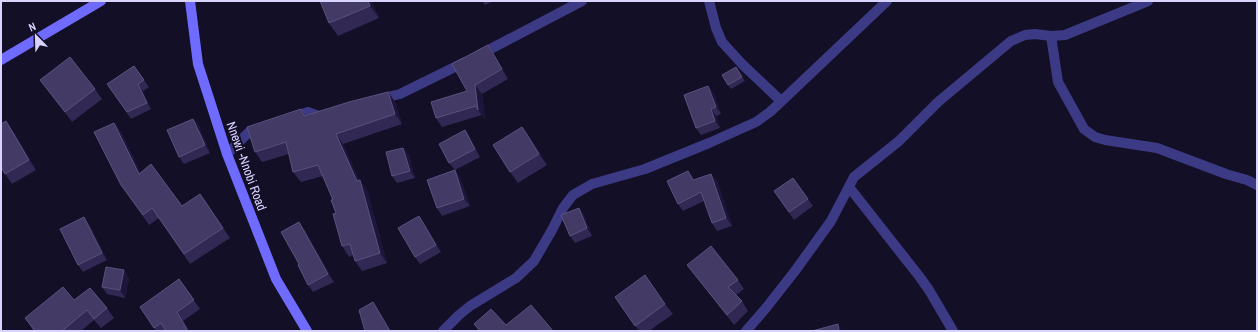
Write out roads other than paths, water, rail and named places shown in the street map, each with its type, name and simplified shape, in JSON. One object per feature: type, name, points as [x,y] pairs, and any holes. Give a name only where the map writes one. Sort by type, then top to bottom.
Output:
[{"type":"main road","points":[[1,60],[101,1]]},
{"type":"main road","name":"Nnewi -Nnobi Road","points":[[190,1],[198,64],[227,154],[276,279],[307,331]]},
{"type":"street","points":[[370,102],[400,94],[466,62],[582,1]]},
{"type":"street","points":[[710,1],[716,28],[722,42],[743,66],[781,101]]},
{"type":"street","points":[[443,331],[470,306],[516,278],[534,261],[552,230],[562,208],[573,195],[592,184],[645,169],[756,122],[770,112],[887,1]]},
{"type":"street","points":[[746,331],[795,271],[831,221],[854,177],[899,141],[938,102],[1011,42],[1025,35],[1065,35],[1148,1]]},
{"type":"street","points":[[1051,36],[1058,82],[1084,128],[1095,137],[1105,140],[1157,148],[1226,174],[1247,180],[1257,185]]},
{"type":"street","points":[[227,154],[249,132],[308,112],[321,117],[334,113]]},
{"type":"street","points":[[849,187],[926,285],[953,331]]}]
